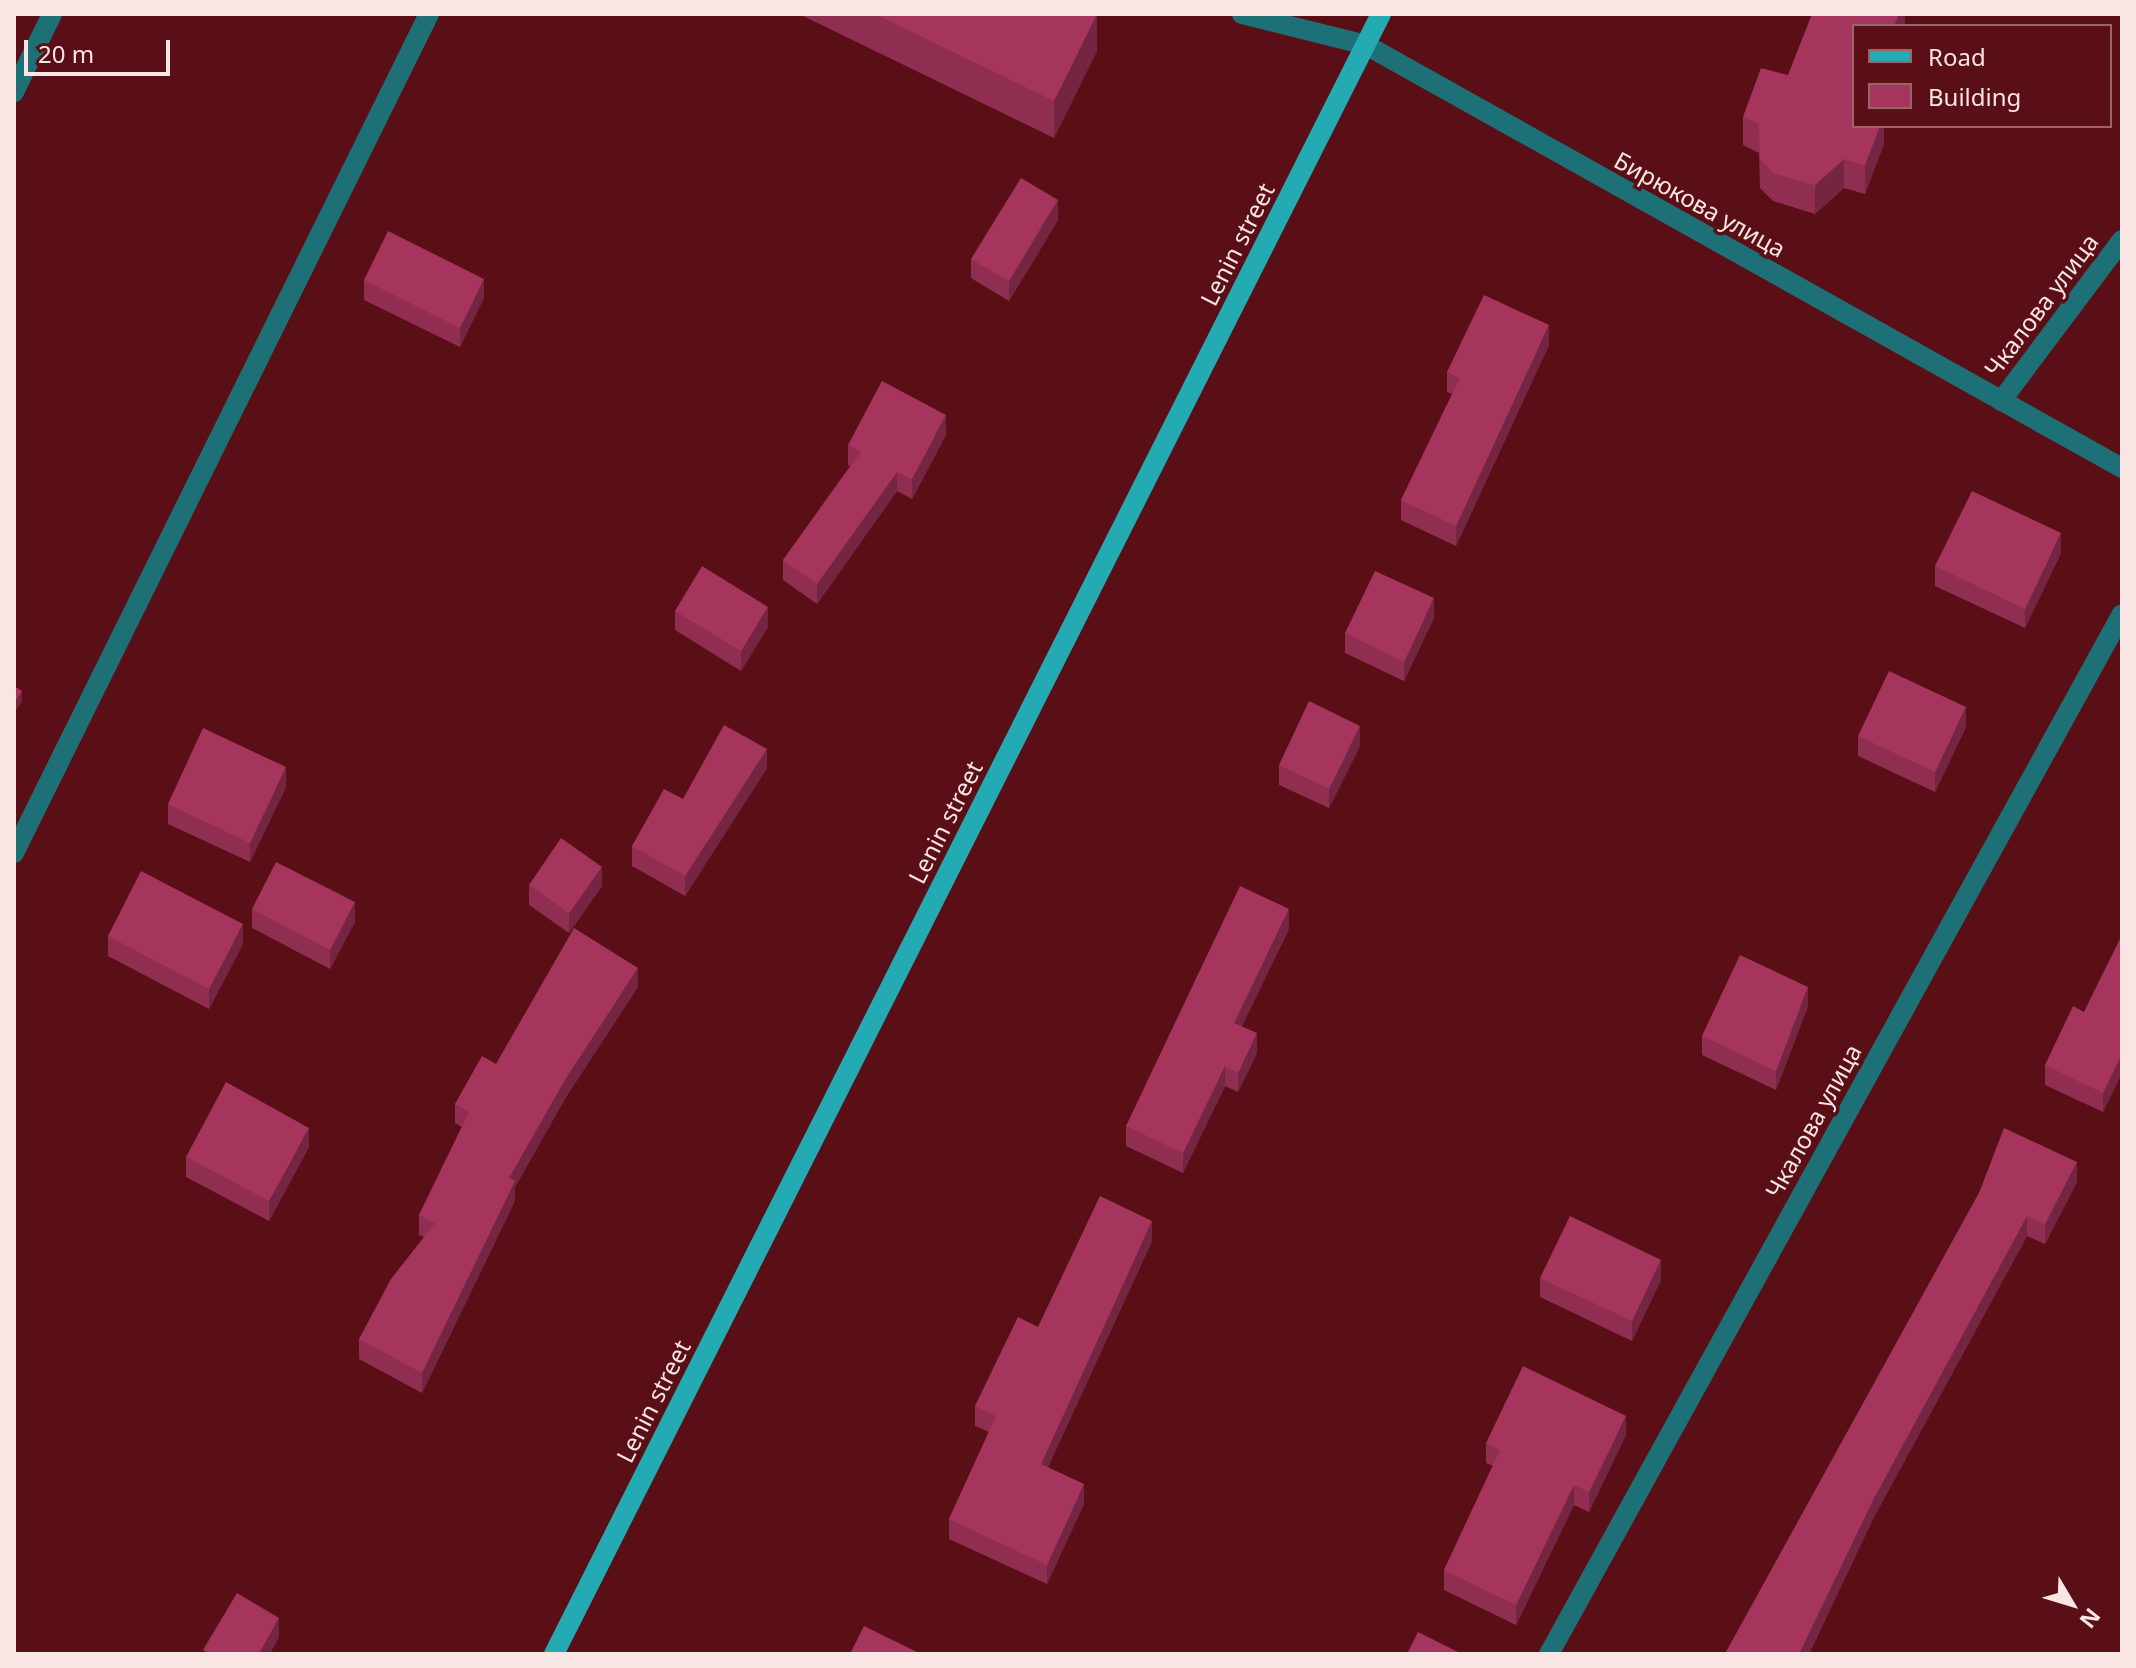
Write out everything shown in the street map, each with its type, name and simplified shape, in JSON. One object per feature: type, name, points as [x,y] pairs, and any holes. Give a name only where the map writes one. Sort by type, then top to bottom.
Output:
[{"type":"main road","name":"Lenin street","points":[[554,1654],[1381,14]]},
{"type":"street","points":[[14,92],[52,14]]},
{"type":"street","points":[[14,853],[429,14]]},
{"type":"street","name":"Бирюкова улица","points":[[1242,14],[1366,45],[2122,468]]},
{"type":"street","name":"Чкалова улица","points":[[2001,401],[2122,240]]},
{"type":"street","name":"Чкалова улица","points":[[1549,1654],[2122,614]]},
{"type":"building","points":[[875,14],[1097,14],[1054,101]]},
{"type":"building","points":[[1812,14],[1899,14],[1895,24],[1852,24],[1852,128],[1879,128],[1865,165],[1844,159],[1815,185],[1773,173],[1760,159],[1759,124],[1743,117],[1761,68],[1788,75]]},
{"type":"building","points":[[1021,178],[1058,200],[1009,281],[971,259]]},
{"type":"building","points":[[388,231],[484,279],[460,328],[364,280]]},
{"type":"building","points":[[1484,295],[1549,325],[1456,526],[1401,500],[1460,378],[1447,372]]},
{"type":"building","points":[[882,381],[946,415],[912,479],[897,472],[817,584],[783,560],[861,452],[848,445]]},
{"type":"building","points":[[1972,491],[2061,533],[2025,609],[1935,566]]},
{"type":"building","points":[[702,566],[768,607],[741,651],[675,611]]},
{"type":"building","points":[[1375,571],[1434,598],[1404,662],[1345,633]]},
{"type":"building","points":[[1889,671],[1966,707],[1935,772],[1858,736]]},
{"type":"building","points":[[14,686],[22,691],[14,704]]},
{"type":"building","points":[[1309,701],[1360,726],[1329,789],[1279,765]]},
{"type":"building","points":[[724,725],[767,749],[685,876],[632,846],[664,789],[683,799]]},
{"type":"building","points":[[203,728],[286,767],[250,843],[168,804]]},
{"type":"building","points":[[561,838],[602,867],[569,913],[529,885]]},
{"type":"building","points":[[276,862],[355,902],[330,950],[252,909]]},
{"type":"building","points":[[141,871],[243,924],[209,989],[108,936]]},
{"type":"building","points":[[1240,886],[1289,909],[1234,1023],[1257,1033],[1238,1073],[1225,1066],[1183,1153],[1126,1126]]},
{"type":"building","points":[[574,928],[638,968],[566,1078],[509,1178],[515,1181],[422,1373],[359,1339],[391,1279],[435,1223],[419,1215],[469,1112],[455,1104],[482,1056],[496,1064]]},
{"type":"building","points":[[2122,935],[2122,1054],[2103,1093],[2045,1065],[2073,1006],[2084,1012]]},
{"type":"building","points":[[1740,955],[1808,987],[1776,1071],[1702,1036]]},
{"type":"building","points":[[226,1082],[309,1128],[269,1201],[186,1157]]},
{"type":"building","points":[[2004,1128],[2077,1162],[2045,1224],[2027,1216],[1873,1500],[1799,1654],[1725,1654],[1979,1193]]},
{"type":"building","points":[[1100,1196],[1152,1221],[1041,1464],[1084,1484],[1047,1565],[949,1519],[996,1416],[975,1406],[1018,1317],[1038,1327]]},
{"type":"building","points":[[1570,1216],[1661,1260],[1632,1321],[1540,1278]]},
{"type":"building","points":[[1523,1366],[1626,1416],[1589,1492],[1574,1485],[1516,1605],[1444,1570],[1500,1450],[1486,1443]]},
{"type":"building","points":[[237,1593],[279,1618],[259,1654],[210,1654],[203,1650]]},
{"type":"building","points":[[864,1626],[921,1654],[850,1654]]},
{"type":"building","points":[[1418,1632],[1462,1654],[1407,1654]]}]
